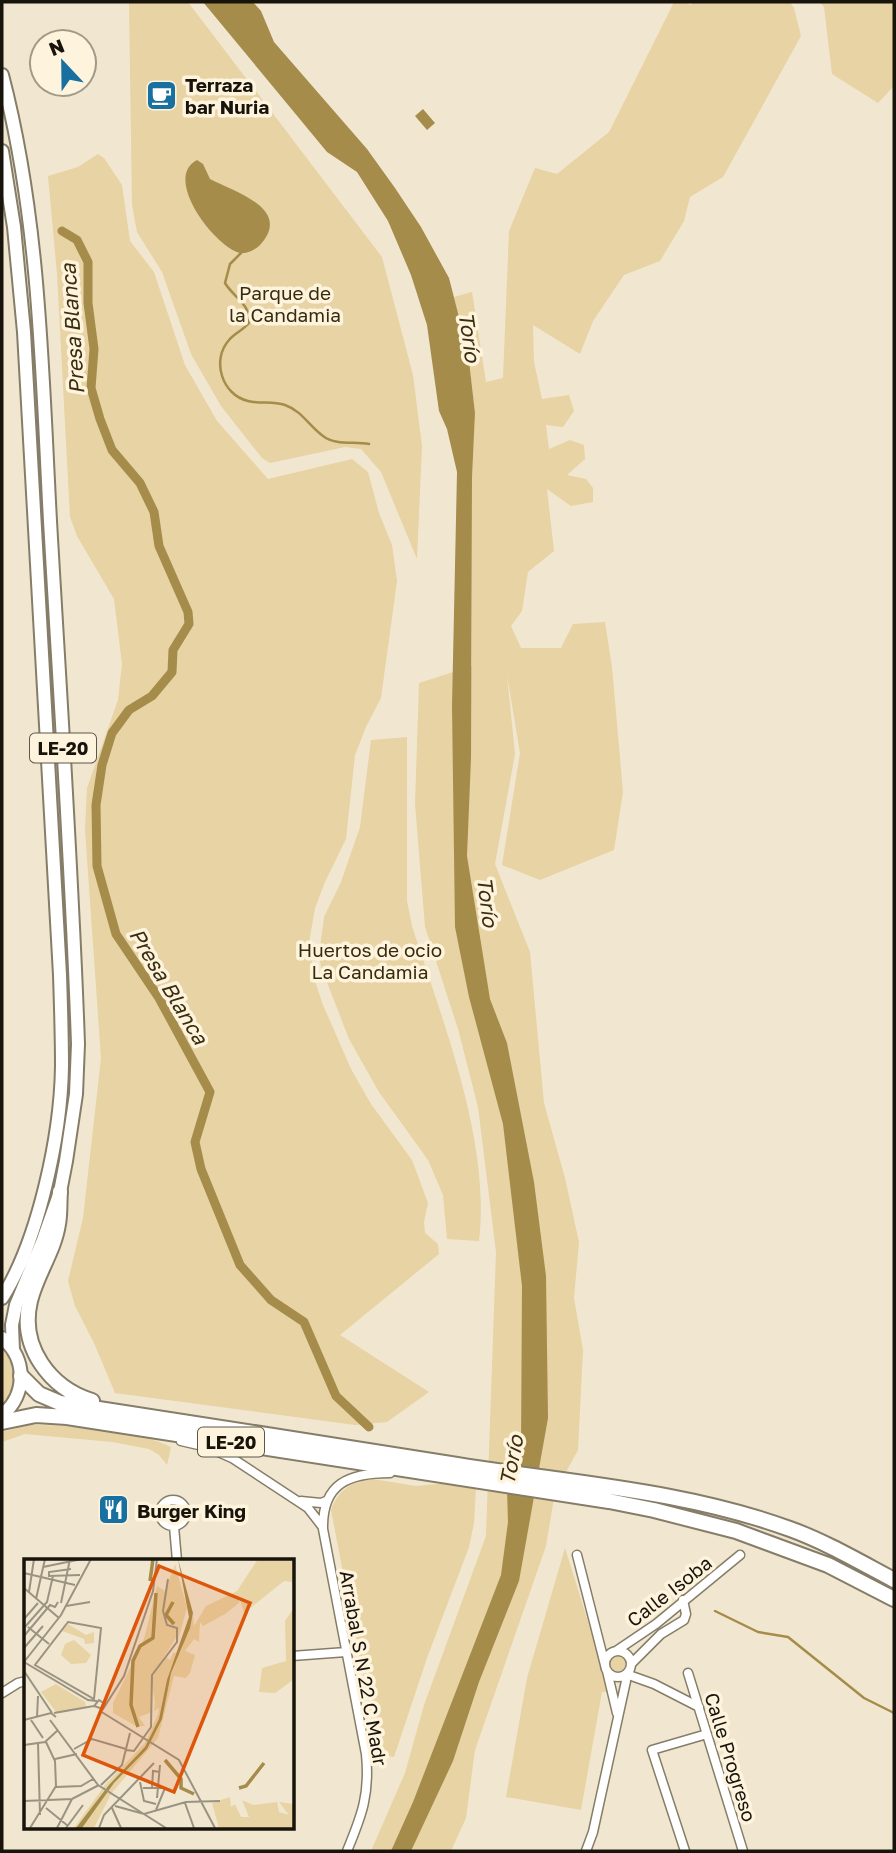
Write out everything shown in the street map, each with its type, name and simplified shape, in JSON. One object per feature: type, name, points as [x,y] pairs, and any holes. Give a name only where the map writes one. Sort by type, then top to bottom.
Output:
[{"type":"highway","name":"LE-20","points":[[2,75],[16,137],[30,227],[40,338],[76,980],[76,1094],[71,1134],[60,1192],[16,1305],[12,1325],[13,1350]]},
{"type":"highway","name":"LE-20","points":[[2,151],[14,227],[24,332],[60,975],[62,1067],[54,1140],[37,1212],[15,1272],[2,1298]]},
{"type":"highway","points":[[60,1192],[58,1226],[29,1302],[27,1315],[30,1338],[43,1368],[60,1386],[79,1397],[108,1404],[126,1414]]},
{"type":"highway","points":[[2,1338],[18,1358],[21,1376],[15,1401],[2,1415]]},
{"type":"highway","name":"LE-20","points":[[21,1376],[47,1399],[460,1472],[745,1514],[832,1547],[894,1580]]},
{"type":"highway","name":"LE-20","points":[[2,1422],[19,1417],[49,1415],[417,1472],[460,1472]]},
{"type":"highway","name":"LE-20","points":[[612,1494],[736,1531],[828,1565],[894,1599]]},
{"type":"street","name":"Arrabal S N 22 C Madr","points":[[166,1432],[180,1440],[222,1452],[315,1514],[323,1530]]},
{"type":"street","points":[[298,1501],[326,1501],[336,1488],[355,1476],[367,1473],[417,1472]]},
{"type":"street","name":"Arrabal S N 22 C Madr","points":[[326,1501],[323,1530],[366,1754],[368,1778],[362,1816],[347,1851]]},
{"type":"street","points":[[174,1526],[177,1559]]},
{"type":"street","points":[[576,1555],[618,1716]]},
{"type":"street","name":"Calle Isoba","points":[[613,1652],[656,1624],[740,1555]]},
{"type":"street","points":[[586,1851],[593,1832],[626,1675],[631,1664],[650,1643],[684,1620],[686,1614],[683,1600]]},
{"type":"street","points":[[597,1640],[613,1652],[625,1653],[631,1664]]},
{"type":"street","points":[[294,1656],[346,1651]]},
{"type":"street","points":[[606,1668],[606,1659],[613,1652]]},
{"type":"street","points":[[606,1668],[617,1677],[626,1675],[654,1684],[699,1707]]},
{"type":"street","name":"Calle Progreso","points":[[688,1673],[743,1851]]},
{"type":"street","points":[[2,1693],[24,1682]]},
{"type":"street","points":[[685,1851],[652,1750],[707,1734]]},
{"type":"green space","name":"Parque de la Candamia","points":[[129,2],[188,2],[382,257],[413,375],[422,446],[417,559],[381,472],[361,449],[345,447],[270,463],[262,458],[221,406],[191,354],[162,272],[137,232],[132,205]]},
{"type":"green space","points":[[674,2],[691,5],[693,2],[790,2],[801,36],[723,177],[690,197],[684,221],[660,261],[624,275],[593,321],[580,354],[533,325],[534,362],[542,399],[569,395],[574,411],[563,427],[546,425],[549,449],[570,440],[584,445],[585,459],[567,475],[586,479],[593,488],[593,502],[571,506],[547,489],[554,551],[528,572],[522,611],[511,626],[521,648],[561,648],[573,624],[605,622],[612,667],[623,792],[614,850],[540,880],[502,865],[520,753],[507,675],[515,754],[495,864],[530,952],[544,1103],[579,1242],[574,1298],[583,1350],[578,1450],[555,1492],[546,1546],[475,1750],[466,1818],[451,1851],[371,1851],[405,1773],[424,1705],[486,1536],[496,1252],[478,1107],[458,1029],[425,927],[415,804],[419,683],[472,666],[472,478],[475,413],[468,352],[454,297],[472,292],[486,382],[503,378],[509,231],[535,168],[557,174],[609,132]]},
{"type":"green space","points":[[820,2],[894,2],[894,86],[878,103],[832,74],[824,7]]},
{"type":"green space","points":[[98,154],[104,158],[122,185],[130,241],[154,272],[185,365],[217,421],[268,479],[352,459],[368,472],[379,513],[392,545],[397,581],[381,698],[355,755],[346,839],[315,908],[309,943],[315,981],[323,1005],[351,1069],[371,1104],[412,1160],[428,1203],[425,1233],[438,1244],[439,1254],[340,1335],[429,1392],[387,1422],[355,1425],[115,1393],[75,1306],[68,1281],[83,1218],[101,1058],[85,830],[87,788],[118,700],[122,664],[114,599],[77,536],[70,517],[57,274],[48,176],[78,167]]},
{"type":"green space","name":"Huertos de ocio La Candamia","points":[[407,737],[407,901],[412,926],[450,1041],[471,1122],[481,1203],[479,1241],[447,1239],[443,1195],[428,1160],[379,1092],[349,1039],[321,967],[319,955],[324,917],[341,882],[360,827],[371,740]]},
{"type":"green space","points":[[2,1347],[10,1362],[13,1384],[2,1406]]},
{"type":"green space","points":[[30,1425],[63,1426],[140,1436],[171,1447],[167,1465],[159,1455],[149,1449],[112,1442],[25,1434],[2,1442],[2,1432]]},
{"type":"green space","points":[[373,1479],[416,1486],[448,1483],[476,1488],[474,1523],[469,1547],[427,1658],[394,1757],[378,1754],[331,1510],[347,1488]]},
{"type":"green space","points":[[173,1505],[179,1507],[179,1519],[173,1521],[167,1519],[165,1513],[167,1507]]},
{"type":"green space","points":[[565,1548],[610,1692],[602,1692],[581,1810],[506,1797],[527,1678]]},
{"type":"green space","points":[[618,1654],[625,1657],[628,1664],[625,1671],[618,1674],[611,1671],[608,1664],[611,1657]]},
{"type":"water","name":"Torío","points":[[203,2],[253,2],[261,11],[274,42],[367,149],[421,227],[449,278],[468,352],[475,413],[472,478],[471,758],[467,856],[490,999],[507,1043],[534,1182],[546,1276],[548,1418],[519,1581],[479,1682],[453,1761],[411,1851],[391,1851],[413,1802],[501,1575],[508,1522],[506,1455],[521,1448],[522,1286],[503,1124],[469,997],[455,927],[452,706],[457,472],[447,429],[439,411],[427,325],[411,275],[388,221],[357,172],[327,152]]},
{"type":"water","points":[[423,109],[435,123],[427,130],[415,116]]},
{"type":"water","points":[[197,160],[203,164],[210,179],[246,196],[265,212],[270,221],[268,232],[256,248],[240,253],[230,248],[206,226],[189,196],[185,181],[188,169]]},
{"type":"waterway","name":"Presa Blanca","points":[[62,231],[77,240],[88,262],[88,303],[94,349],[91,388],[100,419],[112,450],[140,483],[154,512],[159,546],[188,612],[189,624],[173,650],[172,672],[152,696],[129,710],[112,733],[102,765],[96,805],[97,866],[116,934],[159,998],[210,1092],[195,1142],[201,1169],[240,1265],[271,1300],[304,1322],[336,1396],[369,1427]]},
{"type":"waterway","points":[[241,253],[230,264],[225,283],[245,306],[249,323],[231,338],[224,348],[220,367],[226,384],[232,392],[248,401],[280,404],[291,408],[328,439],[369,444]]},
{"type":"waterway","points":[[715,1611],[758,1632],[788,1637],[864,1698],[894,1713]]},
{"type":"place","name":"Terraza bar Nuria","points":[[162,95]]},
{"type":"place","name":"Burger King","points":[[114,1510]]}]
